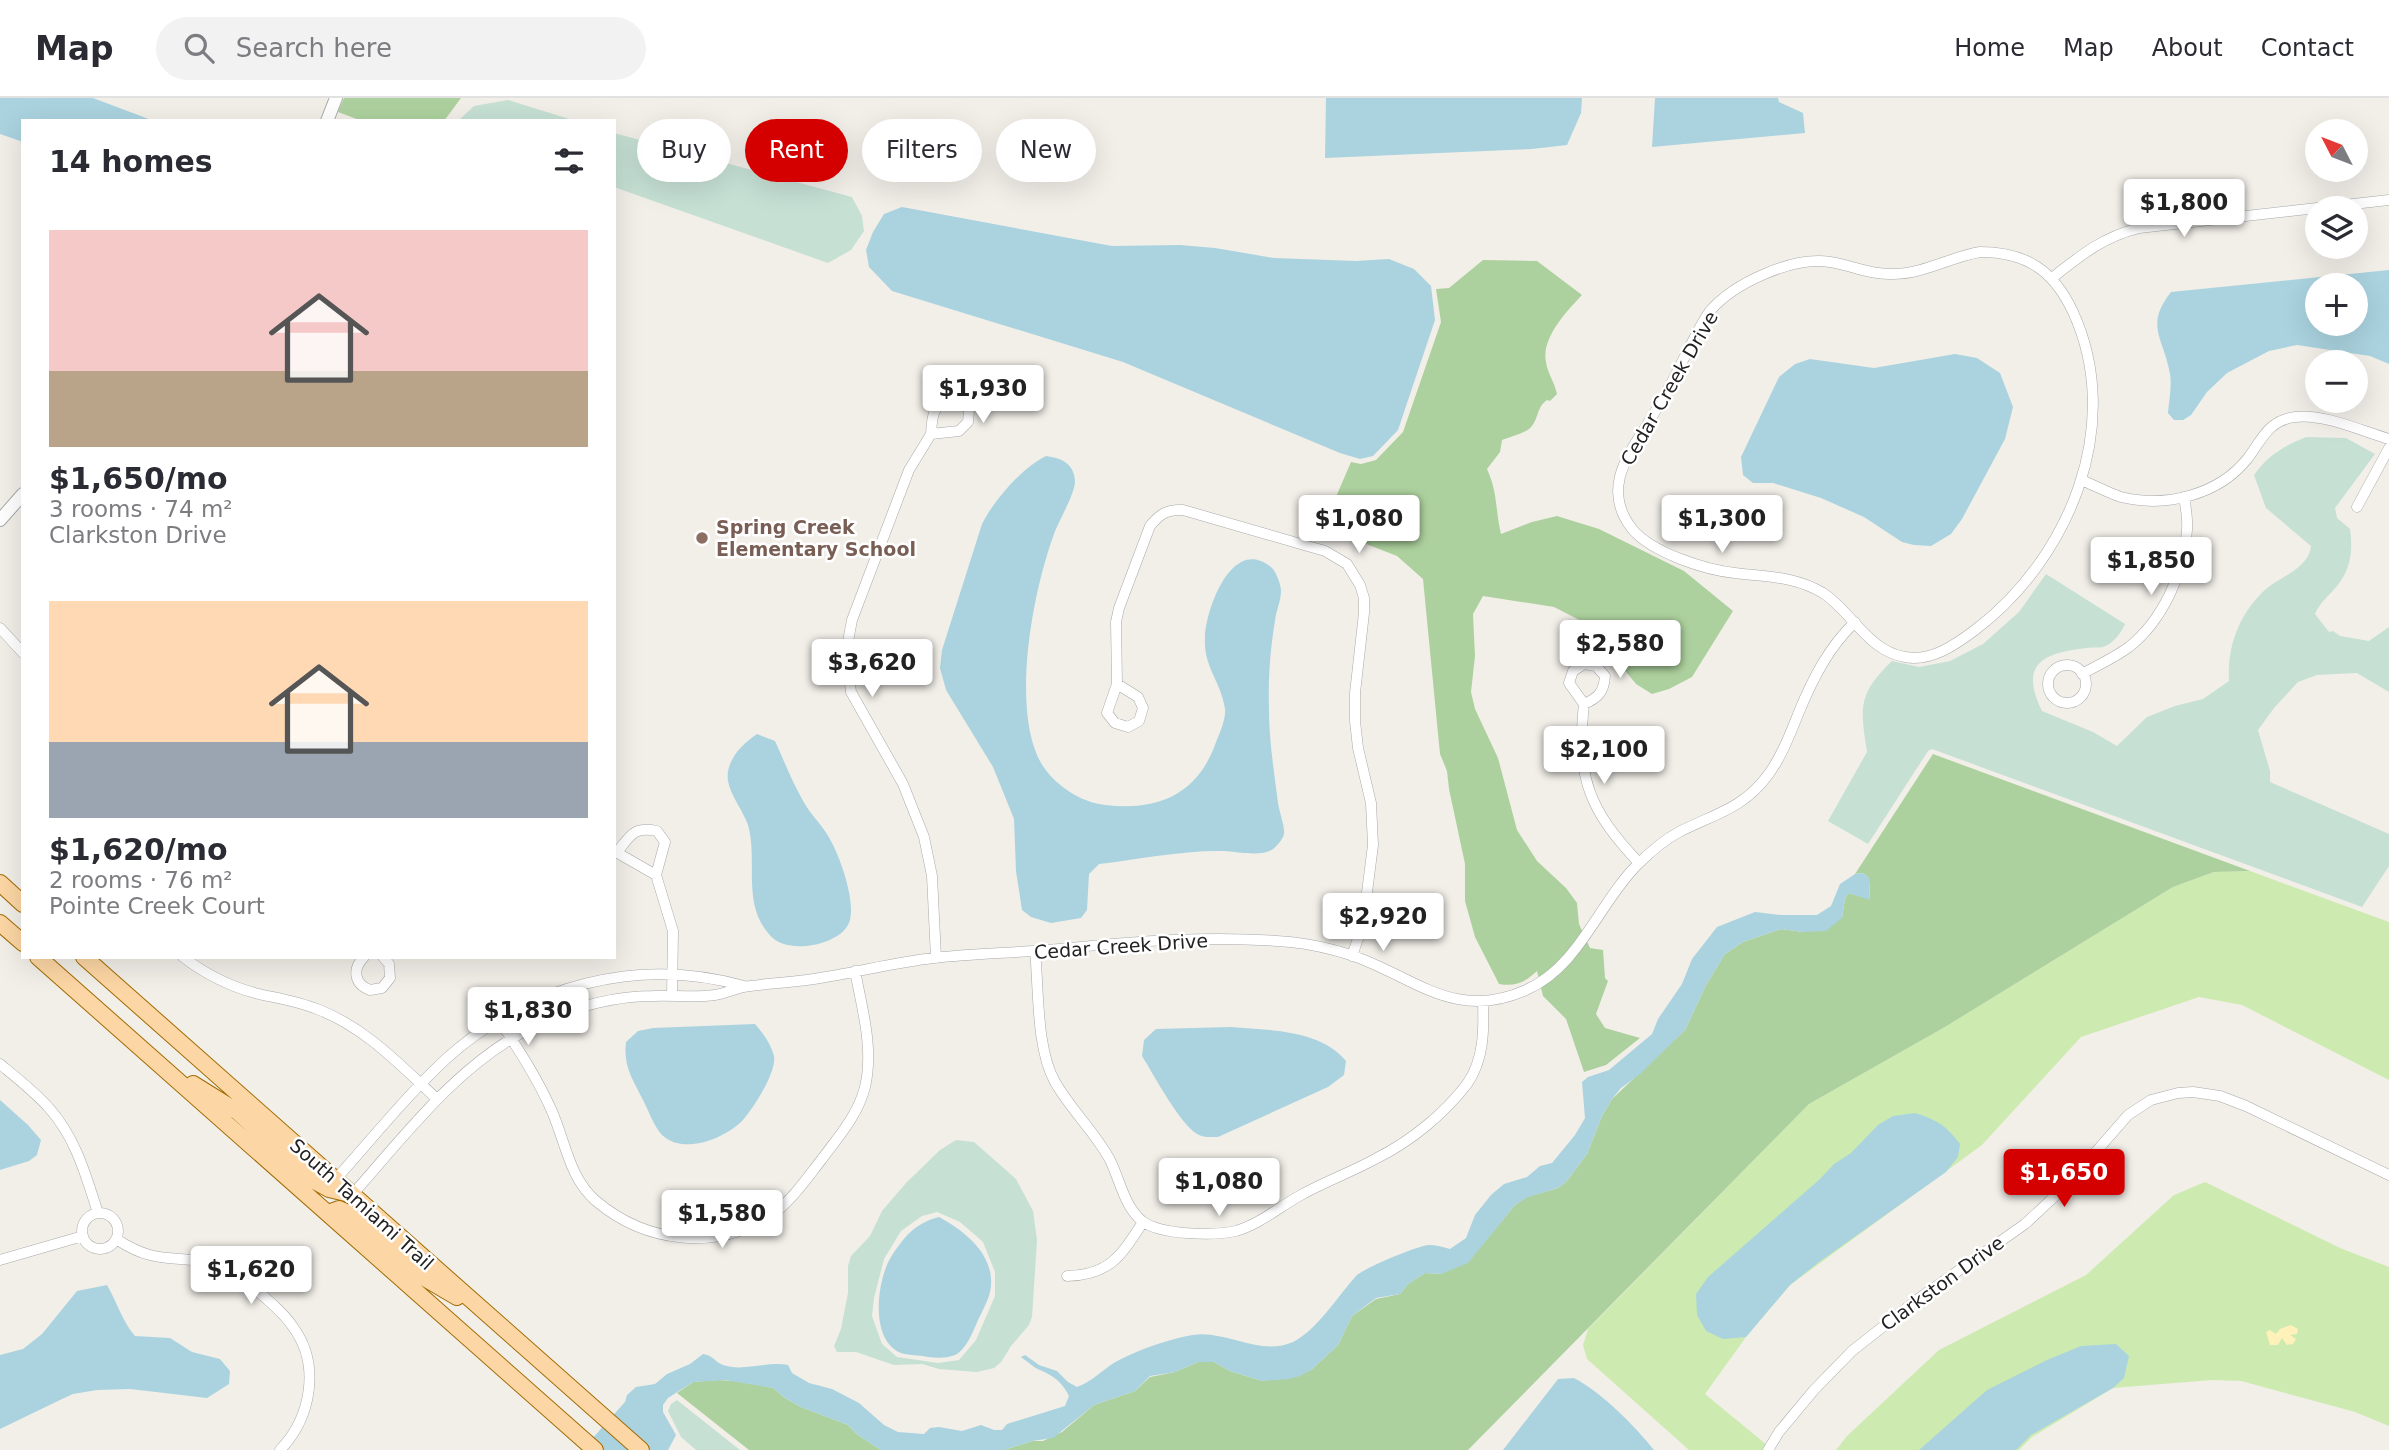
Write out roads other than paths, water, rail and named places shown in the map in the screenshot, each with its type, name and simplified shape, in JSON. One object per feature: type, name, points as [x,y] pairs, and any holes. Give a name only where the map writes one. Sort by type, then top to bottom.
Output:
[{"type":"main road","points":[[0,883],[21,902]]},
{"type":"main road","points":[[0,923],[21,941]]},
{"type":"main road","name":"South Tamiami Trail","points":[[40,959],[595,1450]]},
{"type":"main road","name":"South Tamiami Trail","points":[[85,959],[641,1450]]},
{"type":"main road","points":[[152,1058],[238,1112],[312,1179],[329,1189],[352,1195]]},
{"type":"main road","points":[[328,1213],[339,1209],[348,1213],[423,1277],[489,1317]]},
{"type":"street","points":[[328,119],[337,98]]},
{"type":"street","points":[[2368,202],[2389,200]]},
{"type":"street","points":[[2052,278],[2096,244],[2116,234],[2139,228],[2305,209]]},
{"type":"street","name":"Cedar Creek Drive","points":[[1996,252],[2030,262],[2052,278],[2062,290],[2076,319],[2087,350],[2092,377],[2093,425],[2081,480],[2061,529],[2024,584],[1987,621],[1954,645],[1930,656],[1904,657],[1880,648],[1824,594],[1798,582],[1773,575],[1718,570],[1665,552],[1642,538],[1625,516],[1620,503],[1619,477],[1628,452],[1658,407],[1708,314],[1726,297],[1776,270],[1802,262],[1829,261],[1867,272],[1893,274],[1920,271],[1967,254],[1996,252]]},
{"type":"street","points":[[931,434],[959,431],[968,422],[969,410],[960,400],[948,397],[938,404],[932,415],[931,434],[909,470],[852,620],[846,652],[851,692],[903,784],[923,837],[932,876],[936,958]]},
{"type":"street","points":[[2081,480],[2118,496],[2150,502],[2184,498],[2205,491],[2232,474],[2248,458],[2271,426],[2293,417],[2309,416],[2389,439]]},
{"type":"street","points":[[2357,507],[2389,448]]},
{"type":"street","points":[[0,520],[21,496]]},
{"type":"street","points":[[2082,674],[2129,647],[2146,632],[2156,618],[2173,584],[2185,545],[2187,530],[2184,498]]},
{"type":"street","points":[[1117,684],[1115,636],[1119,608],[1150,526],[1158,516],[1169,509],[1183,510],[1325,551],[1347,564],[1355,574],[1364,598],[1355,721],[1358,748],[1371,803],[1373,831],[1363,924],[1352,956]]},
{"type":"street","name":"Cedar Creek Drive","points":[[352,1195],[437,1099],[467,1070],[512,1039],[555,1016],[582,1006],[620,998],[711,996],[745,986],[776,984],[936,958],[1174,939],[1287,942],[1352,956],[1430,992],[1456,1000],[1483,1002],[1524,991],[1549,977],[1567,958],[1639,863],[1658,846],[1680,832],[1729,810],[1761,784],[1784,749],[1830,649],[1855,622]]},
{"type":"street","points":[[0,628],[21,651]]},
{"type":"street","points":[[1584,704],[1581,744],[1592,800],[1605,825],[1639,863]]},
{"type":"street","points":[[656,875],[616,851],[633,833],[644,828],[657,831],[665,842],[656,875],[673,931],[672,996]]},
{"type":"street","points":[[1035,951],[1048,1066],[1063,1095],[1102,1147],[1129,1206],[1143,1222],[1164,1230],[1180,1232],[1236,1231],[1394,1149],[1435,1117],[1467,1083],[1483,1041],[1483,1002]]},
{"type":"street","points":[[186,959],[217,979],[234,986],[317,1008],[349,1024],[389,1055],[437,1099]]},
{"type":"street","points":[[362,959],[357,965],[356,978],[359,984],[370,990],[387,984],[391,970],[386,961]]},
{"type":"street","points":[[499,1020],[550,1107],[578,1178],[596,1201],[622,1219],[651,1232],[681,1238],[708,1238],[746,1227],[782,1206],[853,1115],[865,1086],[868,1056],[855,971]]},
{"type":"street","name":"Cedar Creek Drive","points":[[335,1180],[421,1084],[469,1040],[535,1001],[586,982],[641,973],[720,979],[745,986]]},
{"type":"street","points":[[0,1064],[48,1106],[67,1132],[79,1157],[98,1213]]},
{"type":"street","name":"Clarkston Drive","points":[[1768,1450],[1779,1432],[1814,1390],[1852,1351],[1918,1299],[2025,1224],[2067,1185],[2128,1115],[2151,1100],[2193,1092],[2220,1096],[2389,1175]]},
{"type":"street","points":[[98,1213],[110,1216],[115,1221],[118,1233],[107,1248],[98,1249],[85,1242],[83,1236],[85,1221],[98,1213]]},
{"type":"street","points":[[1067,1276],[1082,1275],[1109,1265],[1120,1257],[1143,1222]]},
{"type":"street","points":[[0,1260],[83,1236]]},
{"type":"street","points":[[116,1239],[148,1255],[219,1266],[262,1295],[293,1326],[306,1354],[309,1393],[296,1431],[280,1450]]},
{"type":"water","points":[[0,98],[93,98],[149,119],[21,119],[21,141],[0,134]]},
{"type":"water","points":[[1326,98],[1582,98],[1581,113],[1567,145],[1532,149],[1325,158]]},
{"type":"water","points":[[1655,98],[1778,98],[1779,102],[1803,113],[1805,133],[1652,147]]},
{"type":"water","points":[[902,207],[1112,246],[1180,245],[1274,258],[1356,261],[1389,259],[1414,269],[1431,286],[1435,320],[1398,430],[1373,456],[1360,459],[1123,362],[892,291],[869,267],[866,250],[884,214]]},
{"type":"water","points":[[2389,270],[2389,364],[2368,356],[2368,350],[2330,350],[2297,345],[2269,351],[2227,373],[2207,392],[2191,415],[2183,420],[2174,420],[2168,413],[2170,374],[2157,323],[2163,304],[2171,292],[2305,278],[2305,336],[2368,336],[2368,273],[2359,273]]},
{"type":"water","points":[[1955,354],[1977,358],[2000,373],[2013,407],[2005,439],[1962,519],[1951,534],[1931,546],[1902,542],[1864,517],[1821,498],[1773,483],[1753,483],[1743,475],[1741,457],[1779,377],[1795,364],[1810,359],[1874,368]]},
{"type":"water","points":[[1046,456],[1066,463],[1072,470],[1075,481],[1046,558],[1029,644],[1027,704],[1030,731],[1042,764],[1065,789],[1085,800],[1105,805],[1157,802],[1185,788],[1197,777],[1215,745],[1225,709],[1205,648],[1210,609],[1224,579],[1234,567],[1245,560],[1258,560],[1274,570],[1281,588],[1272,643],[1269,698],[1272,756],[1284,831],[1276,846],[1263,853],[1193,852],[1099,864],[1089,874],[1087,910],[1081,918],[1051,923],[1031,917],[1022,910],[1016,871],[1014,819],[993,767],[946,690],[940,668],[942,650],[982,524],[1009,486]]},
{"type":"water","points":[[757,734],[775,741],[798,792],[829,837],[844,872],[850,896],[851,917],[845,930],[824,942],[801,946],[780,943],[768,933],[755,908],[751,838],[748,825],[731,791],[728,774],[736,754]]},
{"type":"water","points":[[1863,873],[1869,878],[1870,900],[1848,893],[1842,918],[1826,931],[1781,929],[1743,942],[1725,954],[1706,985],[1685,1030],[1612,1099],[1587,1154],[1566,1182],[1558,1188],[1528,1197],[1515,1205],[1468,1263],[1441,1274],[1425,1273],[1408,1284],[1400,1294],[1376,1298],[1352,1316],[1338,1345],[1311,1370],[1300,1376],[1262,1381],[1230,1371],[1214,1362],[1198,1362],[1175,1372],[1150,1376],[1135,1391],[1094,1405],[1053,1438],[1004,1450],[881,1450],[848,1425],[801,1407],[773,1388],[725,1380],[693,1382],[668,1398],[663,1405],[663,1412],[676,1435],[668,1450],[582,1450],[636,1387],[655,1384],[667,1374],[690,1364],[703,1354],[730,1367],[788,1365],[792,1373],[809,1383],[832,1389],[859,1403],[884,1425],[898,1432],[924,1434],[930,1428],[939,1427],[962,1431],[981,1425],[1002,1430],[1007,1424],[1065,1406],[1069,1396],[1063,1387],[1053,1377],[1021,1357],[1025,1355],[1039,1365],[1057,1371],[1077,1387],[1125,1357],[1149,1347],[1193,1335],[1218,1336],[1268,1347],[1293,1342],[1319,1321],[1360,1273],[1423,1246],[1434,1245],[1450,1249],[1466,1238],[1475,1215],[1504,1184],[1527,1177],[1540,1166],[1552,1163],[1585,1118],[1582,1082],[1588,1077],[1609,1070],[1652,1034],[1658,1019],[1682,984],[1692,959],[1717,927],[1755,912],[1817,915],[1831,906],[1840,884],[1855,874]]},
{"type":"water","points":[[755,1024],[771,1047],[774,1063],[763,1091],[746,1117],[724,1134],[703,1142],[681,1144],[662,1135],[630,1073],[626,1059],[626,1042],[638,1031],[653,1028]]},
{"type":"water","points":[[1231,1027],[1293,1034],[1323,1043],[1346,1061],[1344,1075],[1328,1087],[1218,1137],[1199,1135],[1182,1120],[1142,1056],[1144,1040],[1156,1029]]},
{"type":"water","points":[[0,1100],[41,1140],[37,1155],[29,1161],[0,1170]]},
{"type":"water","points":[[1915,1113],[1940,1124],[1960,1144],[1958,1157],[1946,1172],[1790,1285],[1746,1337],[1723,1339],[1706,1331],[1697,1315],[1696,1294],[1708,1277],[1834,1164],[1851,1153],[1878,1125],[1893,1116]]},
{"type":"water","points":[[939,1217],[960,1230],[979,1248],[990,1270],[989,1296],[969,1340],[959,1353],[939,1358],[903,1354],[891,1346],[880,1323],[882,1280],[891,1257],[906,1237],[923,1223]]},
{"type":"water","points":[[107,1285],[135,1336],[170,1338],[192,1352],[220,1359],[230,1371],[229,1384],[207,1398],[130,1389],[73,1394],[0,1429],[0,1355],[23,1349],[42,1334],[77,1291]]},
{"type":"water","points":[[2116,1344],[2129,1356],[2124,1378],[2113,1388],[2031,1435],[2016,1450],[1919,1450],[1987,1390],[2081,1346]]},
{"type":"water","points":[[1574,1378],[1617,1410],[1654,1450],[1503,1450],[1558,1379]]},
{"type":"place","name":"Spring Creek Elementary School","points":[[702,538]]}]
